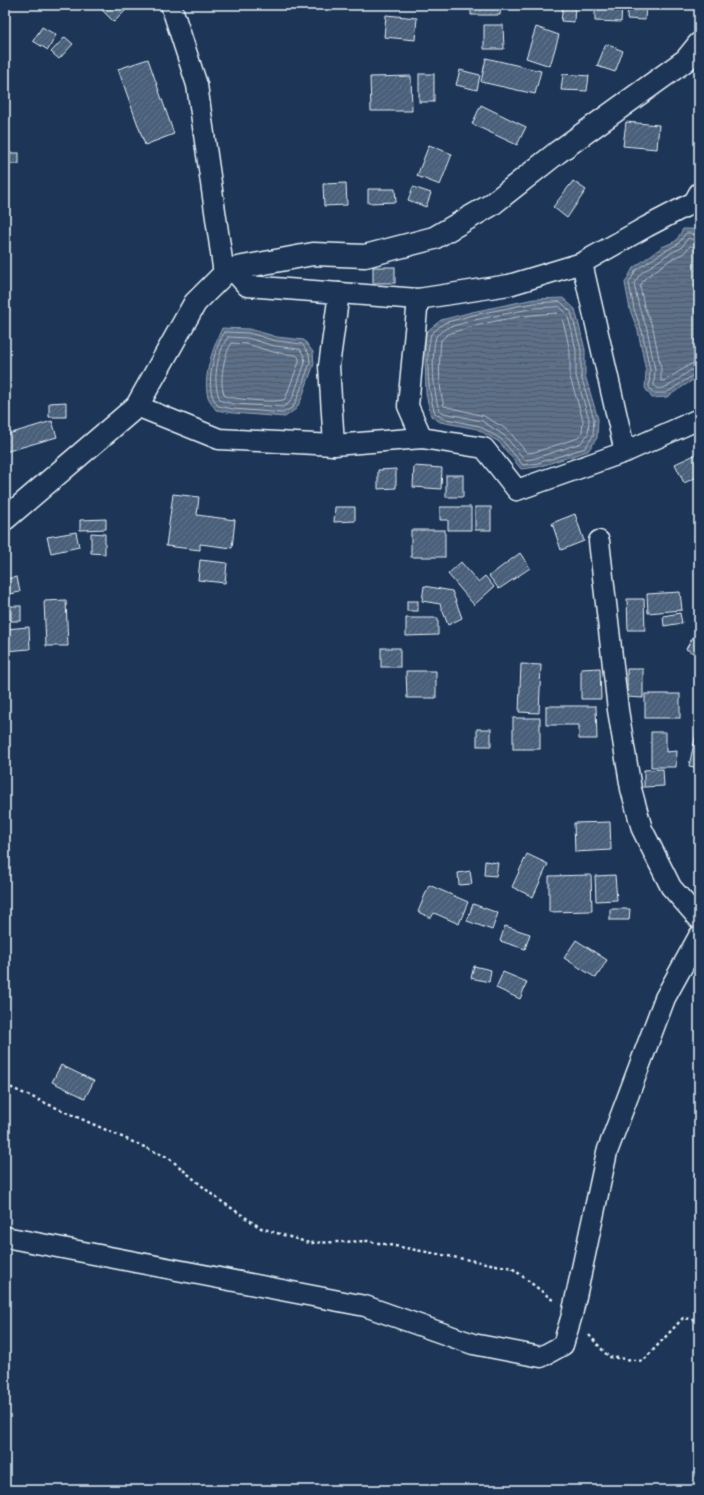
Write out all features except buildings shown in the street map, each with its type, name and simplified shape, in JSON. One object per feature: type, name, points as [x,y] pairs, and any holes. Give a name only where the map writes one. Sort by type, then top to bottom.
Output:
[{"type":"main road","points":[[5,519],[137,406],[195,303],[228,272],[313,254],[364,256],[434,238],[491,205],[558,152],[686,60],[699,44]]},
{"type":"street","points":[[171,5],[197,85],[228,272],[247,286],[418,299],[509,285],[582,264],[646,226],[697,202]]},
{"type":"street","points":[[582,264],[625,452]]},
{"type":"street","points":[[334,445],[329,366],[339,293]]},
{"type":"street","points":[[418,299],[408,406],[422,438]]},
{"type":"street","points":[[137,406],[219,439],[334,445],[422,438],[484,448],[517,490],[625,452],[699,418]]},
{"type":"street","points":[[598,541],[618,710],[631,789],[642,829],[671,887],[699,919]]},
{"type":"street","points":[[5,1237],[365,1306],[473,1344],[541,1357],[563,1345],[572,1315],[607,1152],[665,998],[699,936]]},
{"type":"path","points":[[5,1085],[169,1158],[215,1197],[261,1228],[309,1243],[368,1241],[512,1268],[572,1315],[609,1357],[643,1361],[683,1318],[699,1320]]},
{"type":"water","points":[[683,229],[692,229],[699,233],[699,376],[667,397],[652,398],[645,388],[646,371],[638,331],[630,310],[625,283],[633,268],[662,247],[676,241]]},
{"type":"water","points":[[563,298],[575,309],[585,350],[585,375],[598,419],[597,438],[588,451],[538,467],[521,469],[499,442],[477,429],[440,422],[431,416],[426,394],[426,332],[441,320],[472,312],[534,299]]},
{"type":"water","points":[[222,328],[250,329],[277,337],[304,340],[313,352],[314,364],[301,400],[296,409],[285,417],[233,413],[216,410],[208,397],[207,380],[212,352]]}]
